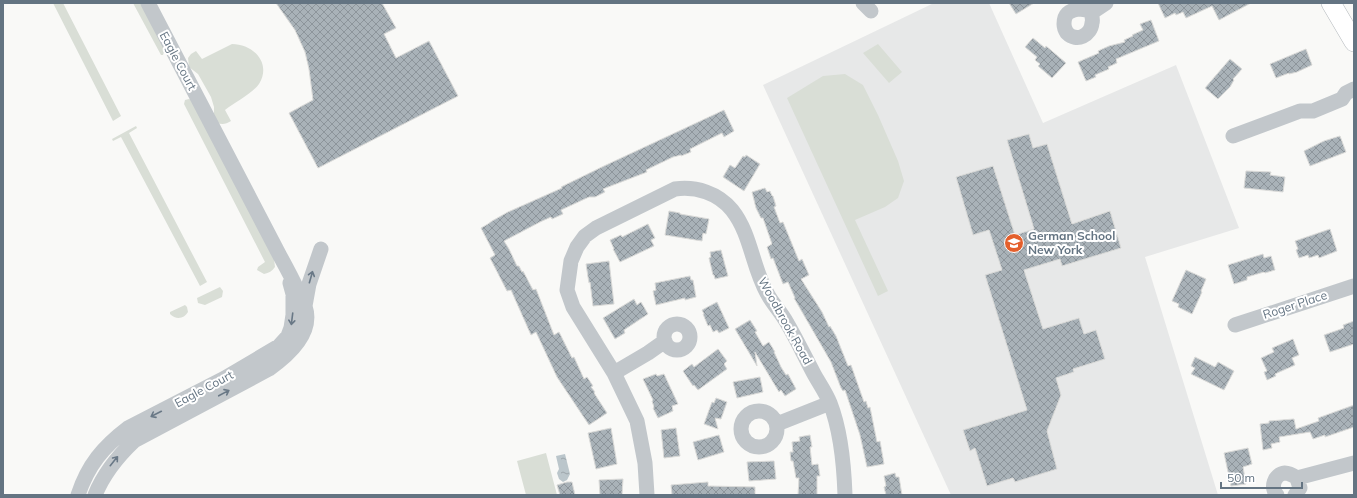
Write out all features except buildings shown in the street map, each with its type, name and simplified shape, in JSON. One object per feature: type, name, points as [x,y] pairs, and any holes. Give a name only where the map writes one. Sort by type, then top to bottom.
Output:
[{"type":"main road","points":[[1331,3],[1354,42]]},
{"type":"street","name":"Eagle Court","points":[[148,3],[305,306]]},
{"type":"street","points":[[1091,13],[1106,3]]},
{"type":"street","points":[[1233,136],[1300,111],[1309,102],[1339,90],[1350,91]]},
{"type":"street","name":"Woodbrook Road","points":[[647,495],[645,463],[637,421],[614,373],[573,307],[568,290],[571,261],[577,247],[585,236],[596,228],[675,189],[684,188],[701,190],[716,196],[732,210],[748,238],[754,264],[767,293],[786,322],[830,403],[840,439],[844,470],[845,495]]},
{"type":"street","name":"Eagle Court","points":[[95,495],[99,485],[116,458],[134,442],[269,369],[285,358],[302,337],[307,323],[305,306],[309,284],[321,249]]},
{"type":"street","name":"Eagle Court","points":[[78,495],[91,465],[103,449],[128,428],[225,378],[279,346],[288,336],[293,315],[293,294],[286,267]]},
{"type":"street","name":"Roger Place","points":[[1235,325],[1354,286]]},
{"type":"street","points":[[614,373],[665,341]]},
{"type":"street","points":[[777,424],[830,403]]},
{"type":"street","points":[[1277,495],[1274,491],[1273,482],[1280,474],[1287,473],[1297,478],[1354,463]]},
{"type":"street","points":[[1295,495],[1300,488],[1297,478]]},
{"type":"shaded area","points":[[53,3],[63,3],[121,116],[113,121]]},
{"type":"shaded area","points":[[133,3],[141,3],[165,49],[163,55],[161,55]]},
{"type":"shaded area","name":"German School New York","points":[[934,3],[989,3],[1043,123],[1176,65],[1239,228],[1145,257],[1218,495],[951,495],[763,85]]},
{"type":"shaded area","points":[[232,44],[247,47],[253,51],[262,62],[263,69],[259,84],[243,98],[225,110],[231,121],[221,124],[217,123],[211,97],[198,74],[189,67],[188,58],[196,51],[202,59]]},
{"type":"shaded area","points":[[878,44],[902,72],[889,83],[863,53]]},
{"type":"shaded area","points":[[845,74],[863,85],[898,161],[904,181],[898,198],[885,207],[855,220],[888,291],[878,296],[787,98],[823,76]]},
{"type":"shaded area","points":[[185,100],[192,100],[274,259],[275,267],[272,271],[264,274],[257,270],[258,267],[265,262],[184,104]]},
{"type":"shaded area","points":[[136,126],[137,128],[129,133],[207,282],[200,286],[121,137],[113,141],[112,139]]},
{"type":"shaded area","points":[[220,287],[223,291],[222,297],[205,305],[198,303],[197,298]]},
{"type":"shaded area","points":[[185,305],[188,312],[184,316],[177,318],[170,314],[170,312]]},
{"type":"shaded area","points":[[546,453],[557,495],[526,495],[517,461]]},
{"type":"water","points":[[565,454],[570,474],[567,480],[563,482],[559,479],[557,473],[559,469],[556,456]]},
{"type":"place","name":"German School New York","points":[[1014,243]]}]
